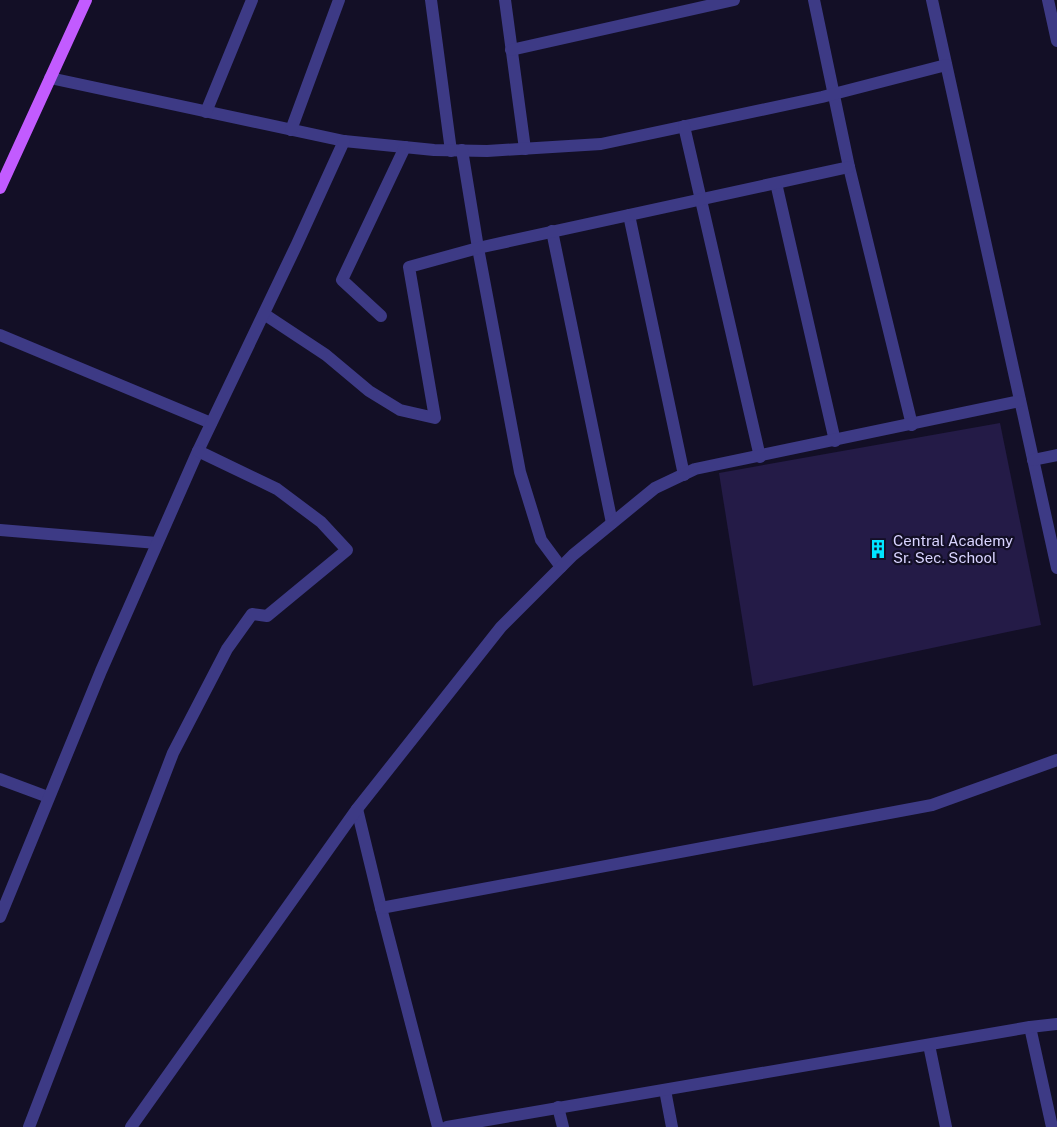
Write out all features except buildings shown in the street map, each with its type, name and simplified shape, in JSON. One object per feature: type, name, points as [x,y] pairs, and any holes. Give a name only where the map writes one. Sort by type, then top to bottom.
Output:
[{"type":"main road","points":[[0,188],[83,1]]},
{"type":"street","points":[[206,112],[252,0]]},
{"type":"street","points":[[291,130],[339,0]]},
{"type":"street","points":[[431,0],[457,150],[478,248],[520,472],[541,540],[561,567]]},
{"type":"street","points":[[505,0],[525,148]]},
{"type":"street","points":[[512,50],[734,0]]},
{"type":"street","points":[[814,0],[849,167],[912,425]]},
{"type":"street","points":[[932,0],[1057,568]]},
{"type":"street","points":[[1048,0],[1057,41]]},
{"type":"street","points":[[50,78],[344,141],[404,147],[487,151],[601,144],[833,94],[946,65]]},
{"type":"street","points":[[684,126],[760,457]]},
{"type":"street","points":[[0,917],[101,670],[157,543],[211,423],[344,141]]},
{"type":"street","points":[[381,316],[342,280],[404,147]]},
{"type":"street","points":[[264,314],[326,355],[369,391],[400,410],[435,418],[409,267],[478,248],[552,231],[849,167]]},
{"type":"street","points":[[776,183],[835,441]]},
{"type":"street","points":[[628,215],[684,475]]},
{"type":"street","points":[[552,231],[612,523]]},
{"type":"street","points":[[0,335],[211,423]]},
{"type":"street","points":[[131,1127],[357,810],[501,627],[573,555],[612,523],[655,488],[695,469],[760,457],[1020,401]]},
{"type":"street","points":[[29,1127],[174,753],[227,649],[252,614],[268,616],[347,550],[321,522],[277,489],[198,451]]},
{"type":"street","points":[[1033,460],[1057,455]]},
{"type":"street","points":[[0,530],[157,543]]},
{"type":"street","points":[[381,908],[932,805],[1057,760]]},
{"type":"street","points":[[0,779],[48,798]]},
{"type":"street","points":[[357,810],[438,1127]]},
{"type":"street","points":[[448,1127],[477,1125],[558,1107],[1057,1024]]},
{"type":"street","points":[[1030,1027],[1052,1127]]},
{"type":"street","points":[[929,1045],[946,1127]]},
{"type":"street","points":[[665,1090],[672,1127]]},
{"type":"street","points":[[558,1107],[563,1127]]},
{"type":"place","name":"Central Academy Sr. Sec. School","points":[[878,549]]}]
